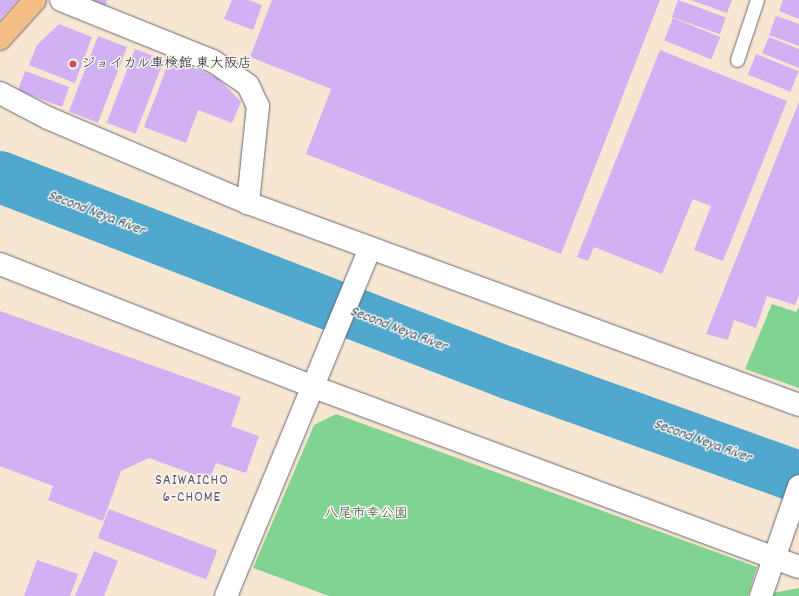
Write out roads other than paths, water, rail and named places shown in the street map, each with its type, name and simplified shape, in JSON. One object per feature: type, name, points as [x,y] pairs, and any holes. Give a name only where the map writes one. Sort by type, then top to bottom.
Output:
[{"type":"main road","points":[[0,39],[35,0]]},
{"type":"street","points":[[61,0],[213,61],[248,85],[258,106],[248,203]]},
{"type":"street","points":[[0,93],[48,118],[248,203],[369,250],[799,405]]},
{"type":"street","points":[[226,596],[311,386],[369,250]]},
{"type":"street","points":[[0,264],[311,386],[799,567]]},
{"type":"street","points":[[761,596],[799,486]]},
{"type":"lane","points":[[737,60],[757,0]]},
{"type":"waterway","name":"Second Neya River","points":[[0,177],[508,373],[799,477]]},
{"type":"place","name":"ジョイカル車検館 東大阪店","points":[[73,64]]},
{"type":"district","name":"SAIWAICHO 6-CHOME","points":[[192,490]]},
{"type":"park label","name":"八尾市幸公園","points":[[366,514]]}]
